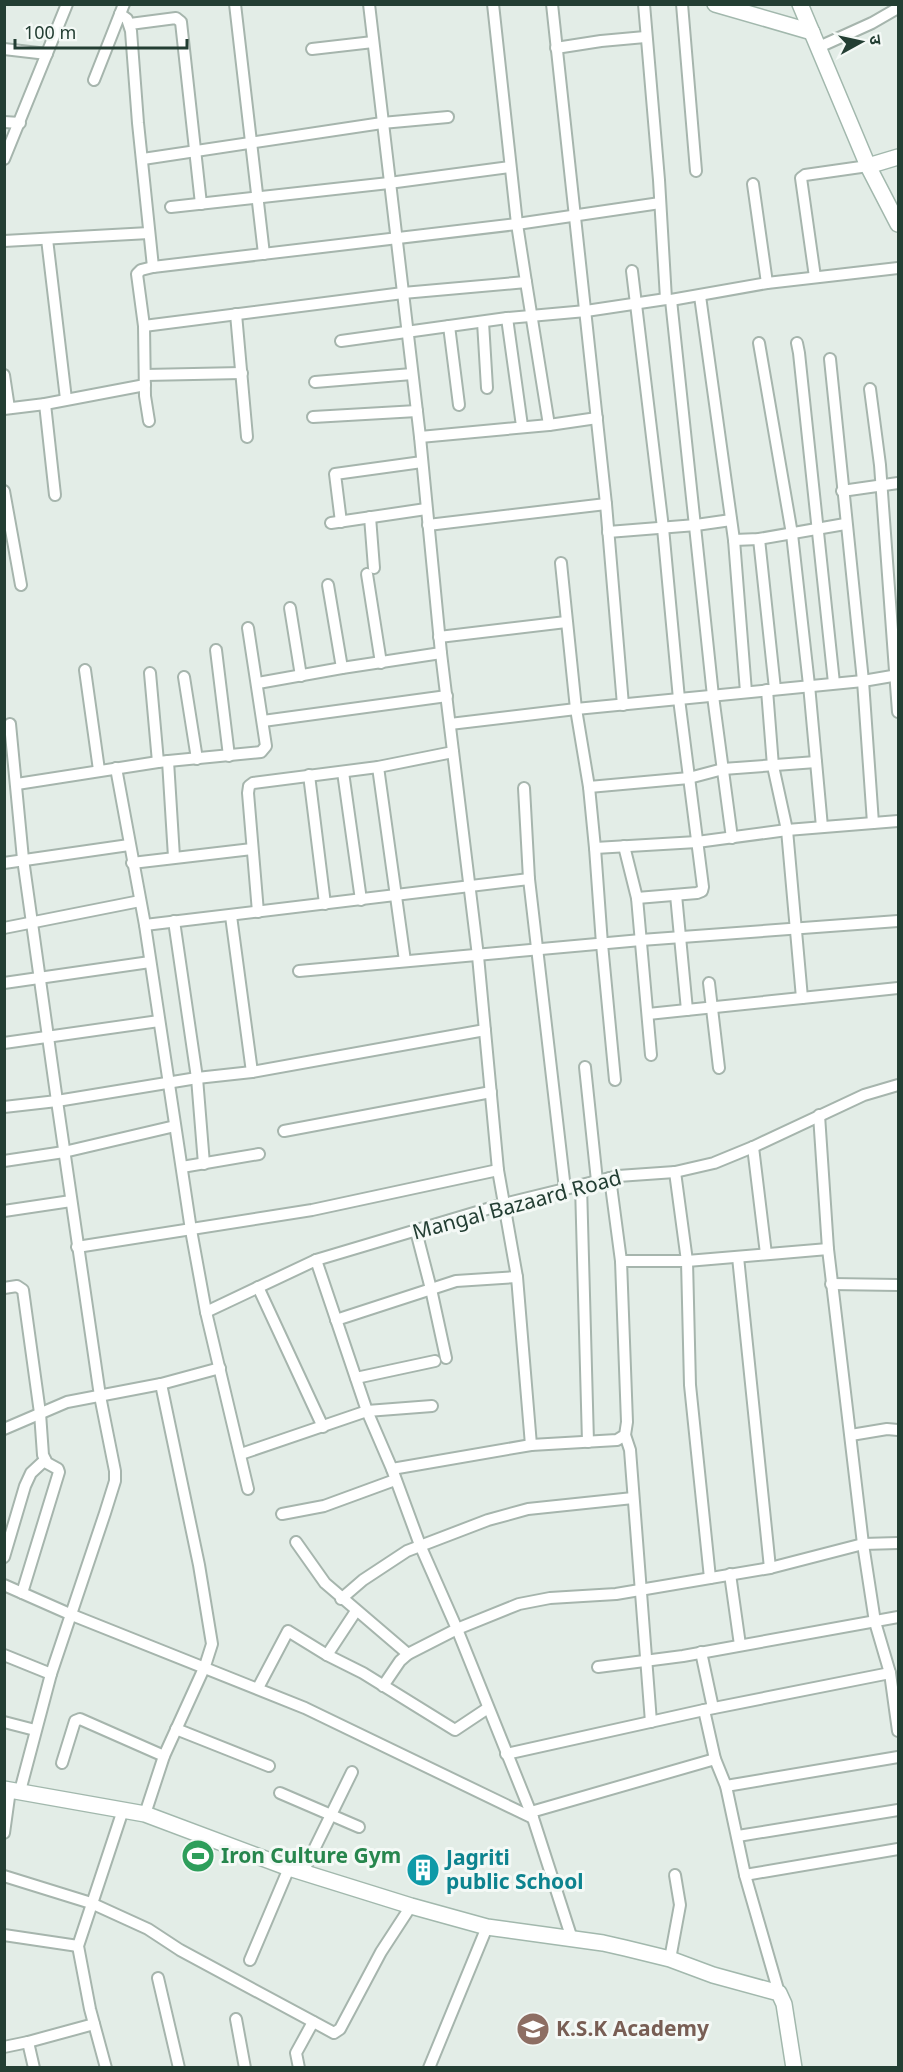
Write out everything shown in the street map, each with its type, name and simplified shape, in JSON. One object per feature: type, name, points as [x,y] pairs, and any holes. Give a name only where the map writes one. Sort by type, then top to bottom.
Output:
[{"type":"street","points":[[4,159],[68,4]]},
{"type":"street","points":[[235,4],[264,254]]},
{"type":"street","points":[[369,4],[420,437],[439,637],[478,956],[498,1170],[517,1277],[531,1446]]},
{"type":"street","points":[[493,4],[517,224],[549,425]]},
{"type":"street","points":[[552,4],[606,504],[623,705]]},
{"type":"street","points":[[644,4],[668,299],[696,525],[712,696],[732,838]]},
{"type":"street","points":[[682,4],[696,171]]},
{"type":"street","points":[[715,4],[812,32]]},
{"type":"street","points":[[800,4],[868,166],[898,224]]},
{"type":"street","points":[[819,47],[898,8]]},
{"type":"street","points":[[122,9],[129,24],[153,267]]},
{"type":"street","points":[[94,80],[122,9]]},
{"type":"street","points":[[129,24],[176,18],[181,22],[201,204]]},
{"type":"street","points":[[556,48],[645,37]]},
{"type":"street","points":[[312,49],[373,42]]},
{"type":"street","points":[[4,49],[47,54]]},
{"type":"street","points":[[143,159],[382,123],[448,117]]},
{"type":"street","points":[[4,122],[20,123]]},
{"type":"street","points":[[815,277],[801,178],[805,175],[868,166],[898,157]]},
{"type":"street","points":[[171,207],[510,167]]},
{"type":"street","points":[[753,184],[767,283]]},
{"type":"street","points":[[149,421],[145,380],[144,326],[137,274],[141,270],[517,224],[660,203]]},
{"type":"street","points":[[4,241],[149,233]]},
{"type":"street","points":[[47,239],[66,399]]},
{"type":"street","points":[[341,341],[532,315],[586,312],[636,303],[700,296],[767,283],[898,268]]},
{"type":"street","points":[[632,271],[663,528],[679,699],[702,891],[637,898]]},
{"type":"street","points":[[144,326],[403,293],[526,282]]},
{"type":"street","points":[[700,296],[734,540],[746,692]]},
{"type":"street","points":[[236,314],[248,437]]},
{"type":"street","points":[[507,318],[522,426]]},
{"type":"street","points":[[483,322],[487,388]]},
{"type":"street","points":[[449,326],[459,405]]},
{"type":"street","points":[[759,343],[792,534],[822,827]]},
{"type":"street","points":[[797,343],[834,683]]},
{"type":"street","points":[[830,359],[862,681],[873,823]]},
{"type":"street","points":[[4,375],[7,408],[45,404],[145,380],[242,373]]},
{"type":"street","points":[[315,382],[412,374]]},
{"type":"street","points":[[870,389],[881,485],[898,712]]},
{"type":"street","points":[[45,404],[54,495]]},
{"type":"street","points":[[313,417],[417,411]]},
{"type":"street","points":[[420,437],[549,425],[597,418]]},
{"type":"street","points":[[422,462],[335,474],[336,522],[426,508]]},
{"type":"street","points":[[842,491],[898,483]]},
{"type":"street","points":[[4,491],[21,585]]},
{"type":"street","points":[[428,525],[606,504]]},
{"type":"street","points":[[370,517],[370,571],[381,663]]},
{"type":"street","points":[[608,532],[731,520]]},
{"type":"street","points":[[734,540],[759,539],[845,525]]},
{"type":"street","points":[[759,539],[771,689],[773,766],[787,830],[802,998]]},
{"type":"street","points":[[561,563],[576,709],[596,848],[602,944],[615,1080]]},
{"type":"street","points":[[328,585],[342,668]]},
{"type":"street","points":[[290,608],[301,676]]},
{"type":"street","points":[[439,637],[566,622]]},
{"type":"street","points":[[17,784],[163,762],[258,754],[265,749],[263,721],[248,628]]},
{"type":"street","points":[[216,650],[229,756]]},
{"type":"street","points":[[258,683],[441,653]]},
{"type":"street","points":[[85,670],[99,770]]},
{"type":"street","points":[[150,673],[174,857]]},
{"type":"street","points":[[450,724],[576,709],[862,681],[897,675]]},
{"type":"street","points":[[184,677],[197,759]]},
{"type":"street","points":[[263,721],[447,696]]},
{"type":"street","points":[[4,1833],[12,1790],[35,1730],[51,1674],[115,1481],[115,1465],[100,1396],[77,1247],[39,978],[23,859],[10,724]]},
{"type":"street","points":[[258,912],[249,786],[253,783],[378,767],[453,752]]},
{"type":"street","points":[[589,788],[689,778],[723,769],[816,762]]},
{"type":"street","points":[[378,767],[405,961]]},
{"type":"street","points":[[116,768],[132,863],[146,925],[191,1230],[206,1312],[248,1489]]},
{"type":"street","points":[[343,772],[361,900]]},
{"type":"street","points":[[309,776],[325,904]]},
{"type":"street","points":[[524,788],[529,879],[565,1189]]},
{"type":"street","points":[[596,848],[697,842],[787,830],[898,821]]},
{"type":"street","points":[[4,862],[129,845]]},
{"type":"street","points":[[624,846],[637,898],[651,1055]]},
{"type":"street","points":[[132,863],[252,849]]},
{"type":"street","points":[[146,925],[529,879]]},
{"type":"street","points":[[676,895],[687,1010]]},
{"type":"street","points":[[4,928],[140,901]]},
{"type":"street","points":[[231,916],[252,1072]]},
{"type":"street","points":[[174,921],[197,1078],[204,1164]]},
{"type":"street","points":[[298,971],[641,940],[898,921]]},
{"type":"street","points":[[4,983],[150,962]]},
{"type":"street","points":[[709,983],[719,1068]]},
{"type":"street","points":[[648,1014],[898,988]]},
{"type":"street","points":[[4,1043],[159,1021]]},
{"type":"street","points":[[4,1107],[252,1072],[485,1030]]},
{"type":"street","points":[[585,1066],[597,1181]]},
{"type":"street","name":"Mangal Bazaard Road","points":[[206,1312],[316,1260],[504,1204],[610,1178],[675,1172],[714,1163],[864,1095],[898,1085]]},
{"type":"street","points":[[284,1131],[492,1092]]},
{"type":"street","points":[[819,1115],[831,1284],[863,1544],[875,1622],[890,1673],[898,1731]]},
{"type":"street","points":[[4,1161],[64,1152],[175,1126]]},
{"type":"street","points":[[753,1147],[766,1254]]},
{"type":"street","points":[[182,1167],[259,1154]]},
{"type":"street","points":[[77,1247],[312,1210],[498,1170]]},
{"type":"street","points":[[675,1172],[687,1261],[690,1385],[710,1578]]},
{"type":"street","points":[[610,1178],[621,1261],[627,1422],[625,1435],[630,1450],[651,1722]]},
{"type":"street","points":[[581,1185],[588,1442]]},
{"type":"street","points":[[4,1211],[71,1201]]},
{"type":"street","points":[[356,1378],[440,1360],[431,1289],[416,1231]]},
{"type":"street","points":[[621,1261],[687,1261],[828,1249]]},
{"type":"street","points":[[738,1257],[770,1568]]},
{"type":"street","points":[[316,1260],[367,1412],[532,1815],[572,1939]]},
{"type":"street","points":[[336,1320],[456,1281],[517,1277]]},
{"type":"street","points":[[831,1284],[898,1286]]},
{"type":"street","points":[[4,1288],[17,1286],[23,1290],[45,1460],[58,1469],[59,1476],[22,1593]]},
{"type":"street","points":[[258,1287],[324,1427]]},
{"type":"street","points":[[4,1429],[68,1402],[161,1384],[220,1368]]},
{"type":"street","points":[[145,1814],[164,1756],[205,1666],[212,1644],[200,1565],[161,1384]]},
{"type":"street","points":[[241,1454],[367,1412],[432,1406]]},
{"type":"street","points":[[851,1435],[898,1430]]},
{"type":"street","points":[[282,1515],[324,1506],[394,1475],[531,1446],[617,1440],[625,1435]]},
{"type":"street","points":[[4,1557],[25,1486],[31,1473],[45,1460]]},
{"type":"street","points":[[342,1599],[363,1580],[420,1545],[488,1520],[528,1509],[633,1498]]},
{"type":"street","points":[[296,1542],[316,1572],[342,1599],[408,1654]]},
{"type":"street","points":[[383,1686],[400,1661],[408,1654],[457,1629],[529,1602],[550,1598],[616,1594],[770,1568],[863,1544],[898,1543]]},
{"type":"street","points":[[730,1574],[740,1646]]},
{"type":"street","points":[[4,1585],[72,1615],[205,1666],[326,1717],[532,1815],[715,1759]]},
{"type":"street","points":[[327,1655],[356,1611]]},
{"type":"street","points":[[598,1667],[740,1646],[898,1617]]},
{"type":"street","points":[[258,1688],[288,1630],[455,1730],[488,1708]]},
{"type":"street","points":[[701,1652],[715,1759],[726,1786],[746,1875],[784,2004],[794,2067]]},
{"type":"street","points":[[4,1654],[51,1674]]},
{"type":"street","points":[[506,1754],[708,1709],[890,1673]]},
{"type":"street","points":[[62,1762],[75,1721],[80,1719],[164,1756]]},
{"type":"street","points":[[4,1722],[35,1730]]},
{"type":"street","points":[[176,1729],[268,1766]]},
{"type":"street","points":[[726,1786],[898,1757]]},
{"type":"street","points":[[250,1960],[296,1870],[332,1814],[352,1772]]},
{"type":"street","points":[[12,1790],[145,1814],[296,1870],[486,1927],[603,1943],[670,1959],[713,1975],[779,1993]]},
{"type":"street","points":[[280,1792],[359,1827]]},
{"type":"street","points":[[106,2067],[94,2024],[78,1946],[123,1810]]},
{"type":"street","points":[[738,1836],[898,1810]]},
{"type":"street","points":[[746,1875],[898,1850]]},
{"type":"street","points":[[670,1959],[680,1905],[675,1875]]},
{"type":"street","points":[[4,1876],[91,1903],[148,1929],[180,1950],[334,2033],[340,2030],[381,1952],[411,1906]]},
{"type":"street","points":[[429,2067],[486,1927]]},
{"type":"street","points":[[4,1935],[78,1946]]},
{"type":"street","points":[[158,1978],[179,2067]]},
{"type":"street","points":[[236,2019],[245,2067]]},
{"type":"street","points":[[299,2067],[296,2053],[313,2022]]},
{"type":"street","points":[[4,2047],[28,2043],[94,2024]]},
{"type":"street","points":[[28,2043],[34,2067]]},
{"type":"place","name":"Iron Culture Gym","points":[[198,1856]]},
{"type":"place","name":"Jagriti public School","points":[[423,1870]]},
{"type":"place","name":"K.S.K Academy","points":[[533,2029]]}]
